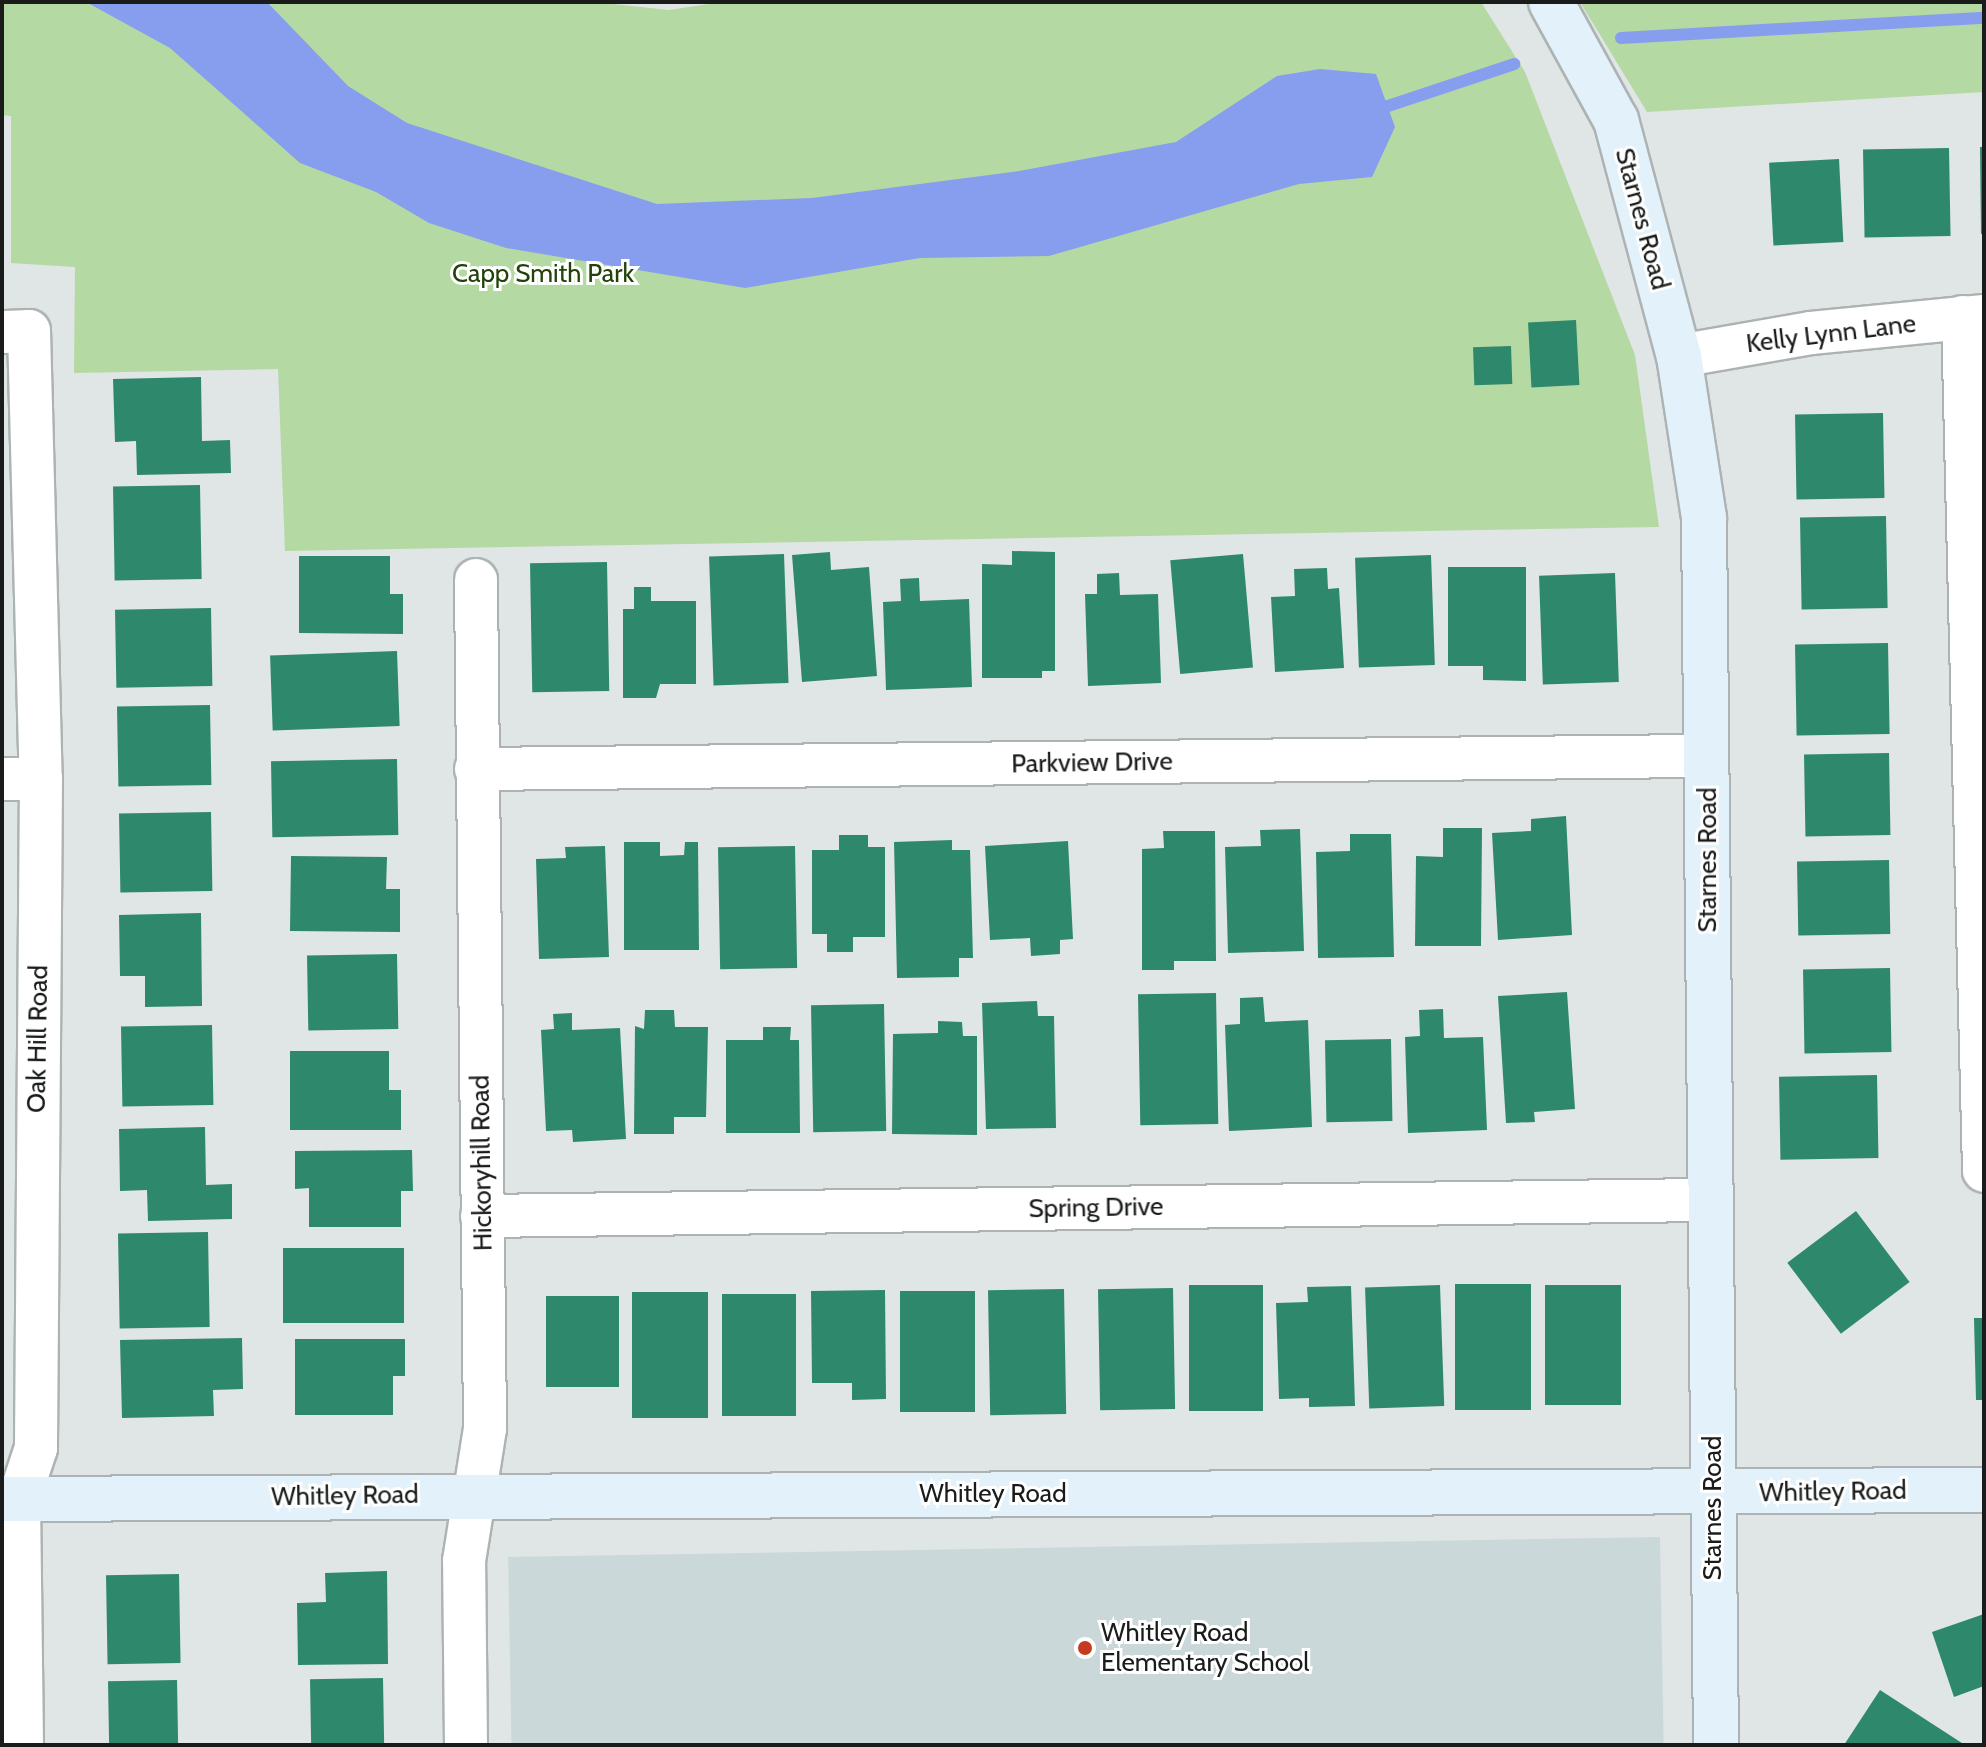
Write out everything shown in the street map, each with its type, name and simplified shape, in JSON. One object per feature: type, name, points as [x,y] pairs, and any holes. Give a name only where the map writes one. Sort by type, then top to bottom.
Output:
[{"type":"street","name":"Starnes Road","points":[[1551,2],[1616,120],[1679,356],[1704,518],[1716,1745]]},
{"type":"street","name":"Kelly Lynn Lane","points":[[1679,356],[1811,333],[1974,316]]},
{"type":"street","points":[[1974,316],[1984,1171]]},
{"type":"street","name":"Oak Hill Road","points":[[15,331],[22,779],[19,1220],[36,1448],[11,1499],[22,1745]]},
{"type":"street","name":"Hickoryhill Road","points":[[466,1745],[464,1561],[485,1428],[476,580]]},
{"type":"street","name":"Parkview Drive","points":[[476,769],[1707,756]]},
{"type":"street","name":"Spring Drive","points":[[482,1216],[1710,1200]]},
{"type":"street","name":"Whitley Road","points":[[11,1499],[476,1495],[1713,1494],[1984,1490]]},
{"type":"shaded area","name":"Whitley Road Elementary School","points":[[1660,1537],[1664,1745],[511,1745],[508,1557]]},
{"type":"green space","name":"Capp Smith Park","points":[[2,2],[595,2],[669,10],[722,2],[1481,2],[1525,72],[1635,355],[1659,527],[285,551],[278,369],[74,373],[75,267],[11,263],[11,116],[2,115]]},
{"type":"green space","points":[[1580,2],[1984,2],[1984,92],[1647,112]]},
{"type":"water","points":[[86,2],[267,2],[348,86],[407,123],[657,204],[812,198],[1019,171],[1176,142],[1277,76],[1320,69],[1376,74],[1395,127],[1372,177],[1299,184],[1049,256],[920,258],[745,288],[506,248],[429,223],[376,192],[300,163],[170,48]]},
{"type":"building","points":[[1980,147],[1984,147],[1984,234],[1981,234]]},
{"type":"building","points":[[1949,148],[1951,236],[1865,237],[1863,150]]},
{"type":"building","points":[[1839,159],[1843,242],[1773,246],[1769,163]]},
{"type":"building","points":[[1576,320],[1579,385],[1531,387],[1528,323]]},
{"type":"building","points":[[1511,346],[1512,384],[1474,385],[1473,347]]},
{"type":"building","points":[[201,377],[202,441],[230,440],[231,473],[137,475],[136,441],[115,442],[113,379]]},
{"type":"building","points":[[1883,413],[1884,498],[1796,500],[1795,415]]},
{"type":"building","points":[[200,485],[202,579],[115,581],[113,487]]},
{"type":"building","points":[[1886,516],[1888,608],[1802,609],[1800,518]]},
{"type":"building","points":[[1012,551],[1055,552],[1055,671],[1042,671],[1042,678],[982,678],[982,564],[1012,565]]},
{"type":"building","points":[[830,552],[831,570],[869,567],[877,676],[802,682],[792,555]]},
{"type":"building","points":[[784,554],[789,683],[714,686],[709,557]]},
{"type":"building","points":[[1243,554],[1253,668],[1180,674],[1170,560]]},
{"type":"building","points":[[1431,555],[1435,665],[1359,668],[1355,558]]},
{"type":"building","points":[[299,556],[390,556],[390,594],[403,594],[403,634],[299,633]]},
{"type":"building","points":[[607,562],[609,691],[532,692],[530,563]]},
{"type":"building","points":[[1448,567],[1526,567],[1526,681],[1483,680],[1483,666],[1448,666]]},
{"type":"building","points":[[1327,568],[1328,589],[1339,588],[1344,668],[1275,672],[1271,597],[1295,596],[1294,569]]},
{"type":"building","points":[[1119,573],[1120,595],[1158,594],[1161,683],[1088,686],[1085,594],[1097,594],[1097,574]]},
{"type":"building","points":[[1615,573],[1619,682],[1543,685],[1539,576]]},
{"type":"building","points":[[919,578],[920,601],[969,599],[972,687],[886,690],[883,602],[901,601],[900,579]]},
{"type":"building","points":[[634,587],[651,587],[651,601],[696,601],[696,684],[660,684],[656,698],[623,698],[623,609],[634,609]]},
{"type":"building","points":[[211,608],[212,686],[116,688],[115,610]]},
{"type":"building","points":[[1888,643],[1890,734],[1797,736],[1795,645]]},
{"type":"building","points":[[397,651],[400,726],[273,730],[270,655]]},
{"type":"building","points":[[210,705],[211,785],[118,787],[117,707]]},
{"type":"building","points":[[1889,753],[1890,835],[1805,836],[1804,754]]},
{"type":"building","points":[[397,759],[398,835],[272,837],[271,761]]},
{"type":"building","points":[[211,812],[212,891],[120,893],[119,814]]},
{"type":"building","points":[[1566,816],[1572,935],[1498,940],[1492,833],[1531,831],[1531,819]]},
{"type":"building","points":[[1443,828],[1482,828],[1481,946],[1415,946],[1416,856],[1443,857]]},
{"type":"building","points":[[1300,829],[1304,951],[1228,953],[1225,847],[1261,846],[1260,830]]},
{"type":"building","points":[[1163,831],[1215,831],[1216,961],[1174,961],[1174,970],[1142,970],[1142,849],[1164,848]]},
{"type":"building","points":[[1350,834],[1391,834],[1394,957],[1318,958],[1316,852],[1350,851]]},
{"type":"building","points":[[839,835],[868,835],[868,847],[885,847],[885,937],[853,937],[853,952],[827,952],[827,934],[812,934],[812,850],[839,850]]},
{"type":"building","points":[[952,840],[952,850],[970,850],[973,958],[959,958],[959,977],[897,978],[894,842]]},
{"type":"building","points":[[1068,841],[1073,939],[1060,940],[1060,954],[1031,956],[1030,938],[990,940],[985,846]]},
{"type":"building","points":[[624,842],[660,842],[660,856],[684,855],[685,842],[698,842],[699,950],[624,950]]},
{"type":"building","points":[[605,846],[609,957],[539,959],[536,859],[566,858],[565,847]]},
{"type":"building","points":[[795,846],[797,968],[720,969],[718,847]]},
{"type":"building","points":[[291,856],[387,857],[386,889],[400,889],[400,932],[290,931]]},
{"type":"building","points":[[1889,860],[1890,934],[1798,936],[1797,862]]},
{"type":"building","points":[[201,913],[202,1006],[145,1007],[145,976],[120,976],[119,915]]},
{"type":"building","points":[[397,954],[398,1029],[308,1031],[307,956]]},
{"type":"building","points":[[1890,968],[1891,1052],[1804,1054],[1803,970]]},
{"type":"building","points":[[1567,992],[1575,1109],[1534,1112],[1535,1122],[1506,1123],[1498,996]]},
{"type":"building","points":[[1216,993],[1218,1124],[1140,1125],[1138,994]]},
{"type":"building","points":[[1263,997],[1265,1022],[1308,1020],[1312,1127],[1229,1131],[1225,1025],[1240,1024],[1240,998]]},
{"type":"building","points":[[1037,1001],[1038,1016],[1054,1016],[1056,1128],[986,1129],[982,1003]]},
{"type":"building","points":[[884,1004],[886,1131],[813,1132],[811,1005]]},
{"type":"building","points":[[1443,1009],[1444,1038],[1483,1037],[1487,1130],[1408,1133],[1405,1037],[1420,1036],[1419,1010]]},
{"type":"building","points":[[645,1010],[674,1010],[675,1027],[708,1027],[706,1117],[674,1117],[674,1134],[634,1134],[635,1026],[644,1029]]},
{"type":"building","points":[[572,1013],[572,1030],[620,1028],[626,1139],[573,1142],[572,1130],[546,1131],[541,1030],[554,1029],[553,1014]]},
{"type":"building","points":[[938,1021],[962,1022],[963,1036],[977,1036],[977,1135],[892,1134],[893,1034],[938,1033]]},
{"type":"building","points":[[212,1025],[213,1105],[122,1107],[121,1027]]},
{"type":"building","points":[[763,1027],[791,1027],[790,1040],[799,1040],[800,1133],[726,1133],[726,1040],[763,1040]]},
{"type":"building","points":[[1391,1039],[1392,1121],[1326,1122],[1325,1040]]},
{"type":"building","points":[[290,1051],[389,1051],[389,1090],[401,1090],[401,1130],[290,1130]]},
{"type":"building","points":[[1877,1075],[1878,1158],[1780,1160],[1779,1077]]},
{"type":"building","points":[[205,1127],[206,1185],[232,1184],[232,1219],[148,1221],[147,1190],[120,1191],[119,1129]]},
{"type":"building","points":[[412,1150],[413,1191],[401,1191],[401,1227],[309,1227],[309,1188],[295,1189],[295,1151]]},
{"type":"building","points":[[1856,1211],[1910,1282],[1841,1334],[1787,1263]]},
{"type":"building","points":[[208,1232],[210,1327],[120,1329],[118,1234]]},
{"type":"building","points":[[283,1248],[404,1248],[404,1323],[283,1323]]},
{"type":"building","points":[[1455,1284],[1531,1284],[1531,1410],[1455,1410]]},
{"type":"building","points":[[1189,1285],[1263,1285],[1263,1411],[1189,1411]]},
{"type":"building","points":[[1440,1285],[1444,1406],[1369,1409],[1365,1288]]},
{"type":"building","points":[[1545,1285],[1621,1285],[1621,1405],[1545,1405]]},
{"type":"building","points":[[1351,1286],[1355,1406],[1309,1407],[1309,1398],[1279,1399],[1276,1303],[1308,1302],[1307,1287]]},
{"type":"building","points":[[1173,1288],[1175,1409],[1100,1410],[1098,1289]]},
{"type":"building","points":[[1064,1289],[1066,1414],[990,1415],[988,1290]]},
{"type":"building","points":[[885,1290],[886,1399],[852,1400],[852,1383],[812,1383],[811,1291]]},
{"type":"building","points":[[900,1291],[975,1291],[975,1412],[900,1412]]},
{"type":"building","points":[[632,1292],[708,1292],[708,1418],[632,1418]]},
{"type":"building","points":[[722,1294],[796,1294],[796,1416],[722,1416]]},
{"type":"building","points":[[546,1296],[619,1296],[619,1387],[546,1387]]},
{"type":"building","points":[[1974,1318],[1984,1318],[1984,1400],[1976,1400]]},
{"type":"building","points":[[242,1338],[243,1389],[213,1390],[214,1416],[122,1418],[120,1340]]},
{"type":"building","points":[[295,1339],[405,1339],[405,1376],[393,1376],[393,1415],[295,1415]]},
{"type":"building","points":[[387,1571],[388,1664],[298,1665],[297,1603],[326,1602],[325,1573]]},
{"type":"building","points":[[179,1574],[181,1663],[108,1664],[106,1575]]},
{"type":"building","points":[[1984,1614],[1984,1686],[1954,1697],[1932,1632]]},
{"type":"building","points":[[383,1678],[384,1745],[311,1745],[310,1679]]},
{"type":"building","points":[[177,1680],[178,1745],[109,1745],[108,1681]]},
{"type":"building","points":[[1880,1690],[1965,1745],[1844,1745]]},
{"type":"waterway","points":[[1621,38],[1984,18]]},
{"type":"waterway","points":[[1373,111],[1514,64]]},
{"type":"place","name":"Whitley Road Elementary School","points":[[1085,1648]]}]
